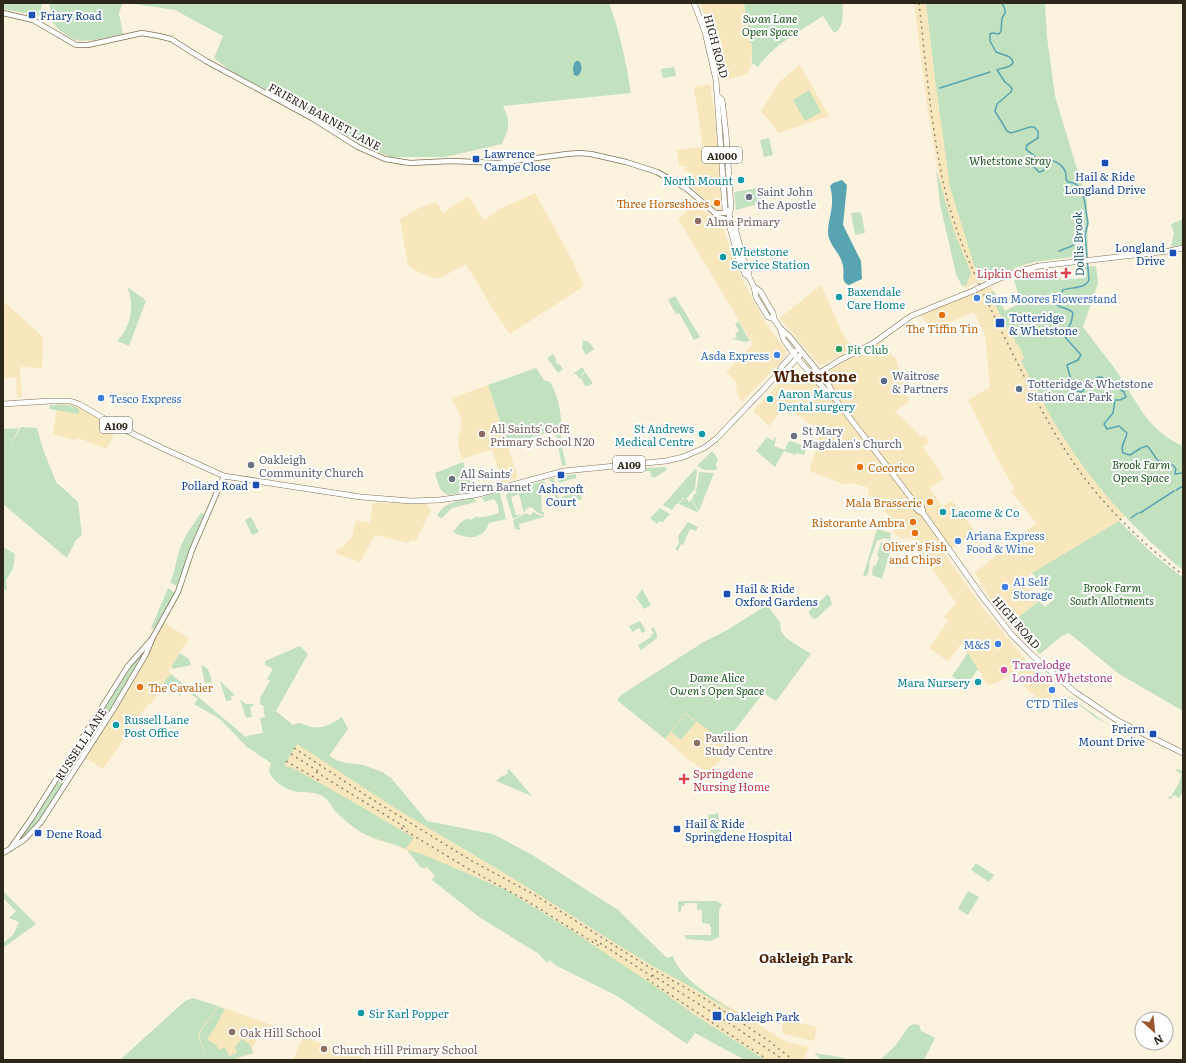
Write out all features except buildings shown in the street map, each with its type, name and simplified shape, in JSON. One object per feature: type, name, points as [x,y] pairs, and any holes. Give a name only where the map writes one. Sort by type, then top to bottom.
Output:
[{"type":"main road","name":"HIGH ROAD","points":[[694,3],[705,32],[716,80],[718,96],[722,100],[731,208],[729,212],[729,224],[739,260],[745,274],[749,277],[754,287],[760,291],[780,328],[789,336],[830,388],[836,400]]},
{"type":"main road","name":"FRIERN BARNET LANE","points":[[3,13],[33,20],[76,45],[88,45],[142,33],[171,39],[206,61],[312,118],[358,147],[385,159],[406,163],[452,161],[498,163],[567,154],[591,154],[626,162],[657,172],[687,189],[719,218],[730,220]]},
{"type":"main road","points":[[715,213],[729,212]]},
{"type":"main road","points":[[813,376],[872,344],[911,316],[1019,270],[1091,259],[1183,248]]},
{"type":"main road","name":"HIGH ROAD","points":[[780,328],[784,340],[796,356],[826,391],[836,400],[912,499],[913,504],[919,512],[923,513],[988,605],[1012,635],[1033,656],[1075,692],[1118,722],[1183,753]]},
{"type":"main road","name":"A109","points":[[3,404],[70,401],[79,404],[117,426],[162,448],[224,476],[360,497],[412,501],[439,500],[475,495],[564,471],[676,459],[698,451],[716,439],[776,377],[787,369],[800,351]]},
{"type":"main road","name":"RUSSELL LANE","points":[[3,854],[24,840],[40,822],[113,710],[146,654],[178,592],[192,550],[224,476]]},
{"type":"main road","name":"RUSSELL LANE","points":[[10,848],[31,819],[128,666],[153,638]]},
{"type":"main road","points":[[93,721],[101,727]]},
{"type":"main road","points":[[64,767],[72,773]]},
{"type":"shaded area","points":[[700,3],[744,3],[752,48],[751,68],[746,74],[723,81],[719,58],[712,34]]},
{"type":"shaded area","points":[[914,3],[926,3],[949,177],[988,278],[964,288],[957,272],[939,176],[927,104]]},
{"type":"shaded area","points":[[800,65],[829,116],[779,133],[761,111],[779,82]]},
{"type":"shaded area","points":[[710,84],[715,117],[722,211],[719,211],[713,207],[689,185],[694,175],[684,170],[687,166],[679,166],[677,150],[703,147],[694,87]]},
{"type":"shaded area","points":[[535,193],[570,256],[584,286],[510,334],[494,311],[466,264],[440,278],[434,278],[416,271],[408,265],[400,219],[419,208],[436,202],[443,213],[468,196],[484,220],[500,209]]},
{"type":"shaded area","points":[[696,203],[721,227],[723,226],[730,249],[743,281],[765,322],[786,352],[786,355],[781,362],[742,402],[737,393],[736,382],[726,372],[753,344],[678,219]]},
{"type":"shaded area","points":[[821,285],[841,330],[852,349],[822,365],[818,364],[780,318]]},
{"type":"shaded area","points":[[991,287],[1093,479],[1125,516],[1032,573],[1022,581],[1039,601],[1011,623],[989,597],[975,573],[1036,523],[1011,491],[1014,488],[998,460],[968,400],[990,387],[985,335],[974,312],[931,330],[919,312],[975,290]]},
{"type":"shaded area","points":[[3,301],[43,337],[42,368],[20,367],[22,397],[17,397],[16,377],[3,378]]},
{"type":"shaded area","points":[[883,340],[893,357],[895,356],[909,402],[895,411],[921,437],[925,435],[929,443],[923,447],[944,478],[930,488],[942,507],[952,501],[974,530],[945,554],[980,604],[1026,660],[1025,663],[998,682],[989,685],[961,644],[948,661],[929,648],[948,621],[944,617],[956,603],[919,549],[921,542],[909,537],[904,539],[894,534],[894,523],[876,499],[868,495],[869,488],[853,483],[844,484],[809,471],[822,430],[784,408],[769,426],[753,411],[790,371],[792,370],[808,383],[845,361],[873,348]]},
{"type":"shaded area","name":"All Saints' CofE Primary School N20","points":[[488,385],[518,478],[503,483],[492,449],[462,459],[458,444],[461,429],[461,418],[452,398]]},
{"type":"shaded area","points":[[58,401],[70,401],[117,426],[107,449],[78,438],[73,440],[53,434]]},
{"type":"shaded area","points":[[373,503],[427,504],[431,510],[416,541],[412,540],[408,543],[375,535],[360,562],[337,554],[336,551],[343,547],[352,537],[356,520],[370,523]]},
{"type":"shaded area","points":[[164,622],[189,639],[168,671],[171,674],[163,683],[151,704],[149,703],[103,769],[84,757]]},
{"type":"shaded area","points":[[1028,665],[1057,691],[1045,704],[1012,676]]},
{"type":"shaded area","name":"Pavilion Study Centre","points":[[685,712],[730,748],[708,773],[688,759],[665,739]]},
{"type":"shaded area","points":[[297,723],[305,726],[329,755],[336,760],[345,763],[363,765],[382,772],[391,778],[436,833],[514,879],[649,964],[729,1010],[730,1009],[711,996],[781,1039],[809,1047],[803,1060],[765,1060],[692,1014],[592,944],[506,890],[468,874],[421,868],[407,850],[396,845],[374,839],[348,823],[335,810],[327,799],[321,795],[293,791],[278,783],[271,775],[269,768],[294,724]]},
{"type":"shaded area","name":"Oak Hill School","points":[[218,1006],[277,1027],[259,1036],[252,1047],[254,1053],[234,1060],[206,1060],[198,1034]]},
{"type":"shaded area","points":[[785,1014],[795,1016],[795,1022],[817,1027],[814,1041],[784,1034],[782,1032]]},
{"type":"shaded area","name":"Church Hill Primary School","points":[[303,1037],[332,1047],[339,1045],[342,1042],[363,1058],[362,1060],[293,1060]]},
{"type":"green space","points":[[3,3],[42,3],[40,16],[3,9]]},
{"type":"green space","points":[[49,3],[123,3],[119,13],[123,34],[95,40],[80,41],[73,39],[59,30],[53,23]]},
{"type":"green space","points":[[128,3],[609,3],[622,47],[631,93],[503,106],[508,118],[508,129],[502,144],[445,157],[391,157],[359,144],[315,114],[233,73],[214,58],[223,36],[175,10]]},
{"type":"green space","name":"Swan Lane Open Space","points":[[744,3],[843,3],[842,20],[840,28],[834,33],[823,16],[779,45],[758,67],[752,63],[752,47]]},
{"type":"green space","name":"Whetstone Stray","points":[[926,3],[1045,3],[1047,37],[1055,96],[1087,202],[1088,255],[1034,262],[988,278],[987,275],[983,277],[978,274],[950,187]]},
{"type":"green space","points":[[674,67],[676,76],[663,78],[661,69]]},
{"type":"green space","points":[[809,90],[821,112],[805,121],[793,100]]},
{"type":"green space","points":[[769,138],[773,155],[764,157],[760,140]]},
{"type":"green space","points":[[936,169],[954,231],[971,273],[966,286],[962,286],[956,274],[940,204]]},
{"type":"green space","points":[[763,187],[765,202],[736,210],[734,192]]},
{"type":"green space","points":[[861,212],[865,233],[855,235],[851,213]]},
{"type":"green space","points":[[1183,219],[1183,245],[1171,247],[1174,233],[1171,224]]},
{"type":"green space","name":"Brook Farm Open Space","points":[[1096,266],[1098,283],[1083,327],[1115,369],[1136,403],[1151,423],[1171,440],[1183,446],[1183,570],[1162,553],[1123,515],[1072,451],[1057,428],[1034,382],[1032,382],[1021,361],[1024,358],[1019,346],[1015,342],[1015,338],[1012,338],[989,293],[994,291],[1005,311],[1021,303],[1014,280],[1037,273],[1060,270],[1061,280],[1084,278],[1083,267]]},
{"type":"green space","points":[[127,287],[146,301],[129,346],[117,341],[126,330],[130,316],[131,301]]},
{"type":"green space","points":[[675,296],[700,337],[694,340],[679,313],[676,314],[668,300]]},
{"type":"green space","points":[[739,322],[750,341],[745,342],[733,339],[737,337],[735,334],[739,331],[735,324]]},
{"type":"green space","points":[[583,340],[589,342],[594,349],[586,355],[582,348]]},
{"type":"green space","points":[[553,354],[557,364],[559,364],[563,369],[558,373],[547,358]]},
{"type":"green space","points":[[582,367],[585,371],[581,375],[580,379],[576,374],[573,374]]},
{"type":"green space","points":[[536,368],[544,380],[550,382],[556,395],[560,409],[561,443],[566,465],[562,466],[555,430],[508,445],[488,385]]},
{"type":"green space","points":[[585,372],[593,383],[585,386],[581,378]]},
{"type":"green space","points":[[50,405],[76,407],[79,409],[79,413],[49,409]]},
{"type":"green space","points":[[21,427],[37,428],[43,449],[56,482],[78,502],[82,535],[76,540],[67,558],[3,504],[3,429],[19,428],[10,446]]},
{"type":"green space","points":[[777,435],[774,446],[785,450],[788,442],[791,441],[807,447],[804,455],[796,453],[795,455],[784,451],[775,467],[756,451],[767,437],[773,441]]},
{"type":"green space","points":[[712,451],[718,459],[716,464],[717,470],[705,470],[697,466]]},
{"type":"green space","points":[[463,462],[473,491],[449,495],[446,494],[439,487],[435,473]]},
{"type":"green space","points":[[666,467],[667,470],[654,478],[651,476],[650,471],[643,471],[642,468]]},
{"type":"green space","points":[[695,469],[697,470],[695,489],[687,498],[683,498],[672,510],[663,505]]},
{"type":"green space","points":[[699,472],[714,473],[699,511],[692,500],[694,494],[697,493],[695,491],[697,488]]},
{"type":"green space","points":[[576,474],[576,478],[559,483],[557,477]]},
{"type":"green space","points":[[554,478],[560,502],[554,503],[554,500],[556,499],[549,479]]},
{"type":"green space","points":[[544,481],[547,486],[541,486],[542,512],[544,512],[544,515],[538,513],[531,507],[527,508],[524,513],[519,494],[511,497],[516,515],[522,514],[513,519],[506,496],[509,491]]},
{"type":"green space","points":[[580,491],[582,499],[564,505],[561,497]]},
{"type":"green space","points":[[498,492],[500,493],[506,519],[489,523],[483,533],[474,537],[458,535],[453,532],[460,523],[468,518],[470,520],[478,516],[478,518],[499,513],[498,505],[494,499],[484,502],[482,497]]},
{"type":"green space","points":[[474,498],[476,502],[452,508],[442,518],[437,516],[444,507],[452,502]]},
{"type":"green space","points":[[686,498],[689,502],[691,500],[693,502],[699,513],[679,504]]},
{"type":"green space","points":[[660,508],[670,514],[662,523],[660,521],[657,524],[650,518]]},
{"type":"green space","points":[[534,512],[538,515],[545,516],[519,524],[520,530],[515,529],[513,520],[526,513],[530,515]]},
{"type":"green space","points":[[201,513],[204,514],[195,535],[178,587],[170,582],[174,573],[179,550]]},
{"type":"green space","points":[[251,517],[259,532],[252,535],[245,520]]},
{"type":"green space","name":"Brook Farm South Allotments","points":[[1119,521],[1152,553],[1183,578],[1183,711],[1119,674],[1069,633],[1062,636],[1040,654],[1024,639],[1011,623],[1039,601],[1045,607],[1053,600],[1032,573]]},
{"type":"green space","points":[[688,522],[698,527],[696,531],[690,529],[683,545],[681,544],[678,551],[675,549],[679,543],[678,536]]},
{"type":"green space","points":[[877,529],[891,533],[890,540],[884,538],[877,541],[869,563],[870,566],[868,573],[866,576],[863,576]]},
{"type":"green space","points":[[881,542],[892,545],[882,579],[872,575],[873,566],[876,565],[879,558],[877,555]]},
{"type":"green space","points":[[3,547],[15,554],[13,569],[6,580],[7,590],[3,589]]},
{"type":"green space","points":[[168,588],[175,593],[154,629],[151,628]]},
{"type":"green space","points":[[642,589],[651,605],[644,609],[636,598]]},
{"type":"green space","points":[[827,595],[829,595],[832,604],[814,619],[809,614],[809,611]]},
{"type":"green space","name":"Dame Alice Owen's Open Space","points":[[767,605],[780,622],[781,631],[786,638],[811,654],[776,701],[763,693],[726,742],[685,713],[665,739],[617,700],[621,695],[702,643],[727,630]]},
{"type":"green space","points":[[640,621],[646,631],[642,633],[639,628],[632,632],[629,626]]},
{"type":"green space","points":[[654,627],[657,635],[656,639],[641,650],[638,645],[651,637],[650,636],[654,633],[651,629]]},
{"type":"green space","points":[[300,646],[308,654],[276,711],[293,725],[300,723],[317,728],[331,724],[342,717],[348,729],[329,756],[345,763],[363,765],[382,772],[391,778],[427,821],[493,834],[534,856],[618,910],[667,958],[673,956],[676,964],[689,979],[730,1009],[729,1010],[649,964],[514,879],[398,810],[297,744],[284,766],[293,768],[414,838],[405,849],[362,833],[340,816],[323,796],[295,791],[286,788],[274,780],[269,772],[271,763],[247,747],[220,719],[194,704],[198,699],[186,691],[180,696],[163,683],[171,674],[248,739],[246,736],[263,733],[260,718],[265,717],[263,705],[260,705],[260,698],[270,681],[267,679],[273,669],[265,665],[265,661]]},
{"type":"green space","points":[[180,653],[189,659],[191,665],[173,669],[171,667]]},
{"type":"green space","points":[[968,653],[978,669],[966,686],[952,676]]},
{"type":"green space","points":[[141,654],[144,656],[104,722],[99,719],[101,713]]},
{"type":"green space","points":[[201,665],[207,669],[212,682],[205,683]]},
{"type":"green space","points":[[220,681],[235,695],[231,696],[232,700],[226,701]]},
{"type":"green space","points":[[1069,696],[1106,723],[1142,741],[1141,742],[1096,718]]},
{"type":"green space","points":[[240,699],[246,704],[253,704],[254,706],[250,707],[252,717],[246,718]]},
{"type":"green space","points":[[685,714],[696,722],[681,740],[671,732]]},
{"type":"green space","points":[[94,726],[99,730],[74,769],[69,765]]},
{"type":"green space","points":[[509,769],[532,796],[496,781],[508,773],[507,771]]},
{"type":"green space","points":[[1177,769],[1183,771],[1183,792],[1179,798],[1174,795],[1171,799],[1168,798],[1169,796],[1171,797],[1180,781],[1182,774],[1176,771]]},
{"type":"green space","points":[[64,773],[69,776],[41,821],[24,838],[21,836]]},
{"type":"green space","points":[[718,813],[722,836],[711,837],[708,815]]},
{"type":"green space","points":[[407,850],[422,854],[506,890],[571,930],[662,991],[692,1014],[765,1060],[745,1060],[695,1033],[687,1044],[617,996],[557,966],[550,960],[547,963],[539,954],[479,917],[432,880],[435,876],[427,867],[421,868]]},
{"type":"green space","points":[[976,863],[994,875],[989,882],[971,870]]},
{"type":"green space","points":[[3,891],[36,924],[3,948],[3,943],[13,935],[19,922],[9,918],[16,911],[3,898]]},
{"type":"green space","points":[[968,891],[979,897],[968,915],[958,909]]},
{"type":"green space","points":[[678,901],[717,901],[722,904],[719,910],[719,937],[711,941],[686,939],[685,935],[711,935],[711,927],[710,924],[702,923],[702,910],[697,910],[697,903],[685,903],[685,905],[682,906],[681,911],[678,912]]},
{"type":"green space","points":[[193,998],[218,1006],[198,1034],[206,1060],[120,1060],[185,1001]]},
{"type":"green space","points":[[218,1007],[225,1009],[207,1039],[217,1046],[218,1050],[225,1047],[229,1056],[237,1053],[235,1047],[242,1039],[250,1045],[253,1053],[231,1060],[206,1060],[199,1034]]},
{"type":"green space","points":[[914,1024],[919,1025],[921,1031],[935,1038],[924,1060],[880,1060],[896,1045],[909,1026]]},
{"type":"green space","points":[[814,1053],[840,1057],[849,1060],[822,1060]]},
{"type":"water","points":[[576,61],[579,61],[581,67],[581,71],[577,76],[574,75],[573,70]]},
{"type":"water","points":[[842,180],[847,185],[843,225],[861,261],[862,279],[849,285],[846,284],[844,280],[842,261],[830,241],[828,232],[832,202],[830,186],[833,183]]},
{"type":"waterway","name":"Dollis Brook","points":[[1002,3],[1005,13],[1002,18],[1001,31],[999,34],[990,34],[990,41],[996,52],[1007,56],[1012,60],[1013,63],[1010,66],[997,70],[1012,89],[1011,92],[997,104],[995,111],[1007,131],[1011,133],[1034,127],[1038,131],[1038,138],[1027,145],[1026,149],[1036,158],[1033,166],[1039,172],[1043,171],[1048,161],[1051,160],[1057,163],[1064,169],[1068,182],[1074,183],[1078,186],[1084,198],[1088,223],[1085,235],[1089,280],[1084,285],[1063,290],[1057,302],[1057,305],[1073,313],[1071,323],[1064,334],[1081,355],[1078,360],[1067,365],[1071,380],[1070,386],[1072,390],[1081,392],[1098,377],[1101,377],[1124,392],[1126,397],[1120,400],[1115,400],[1113,413],[1104,424],[1107,429],[1119,426],[1127,433],[1123,445],[1123,453],[1130,455],[1147,446],[1158,461],[1172,465],[1176,469],[1175,474],[1183,473]]},
{"type":"waterway","points":[[940,88],[990,72]]},
{"type":"waterway","points":[[1059,251],[1072,246],[1084,235]]},
{"type":"waterway","points":[[1176,490],[1183,486]]},
{"type":"waterway","points":[[1140,513],[1174,491]]},
{"type":"waterway","points":[[1131,518],[1138,513]]},
{"type":"railway","points":[[919,3],[929,97],[940,167],[950,209],[977,280],[1042,410],[1069,456],[1093,489],[1121,520],[1151,549],[1183,575]]},
{"type":"railway","points":[[294,748],[370,798],[472,861],[533,894],[647,966],[707,1000],[769,1041],[793,1060]]},
{"type":"railway","points":[[291,754],[321,773]]},
{"type":"railway","points":[[286,761],[320,781]]},
{"type":"railway","points":[[316,772],[408,829]]},
{"type":"railway","points":[[401,828],[467,868],[527,901],[599,946]]},
{"type":"railway","points":[[595,940],[656,979]]},
{"type":"railway","points":[[652,975],[723,1019],[784,1060]]},
{"type":"railway","points":[[647,979],[768,1060]]},
{"type":"place","name":"Friary Road","points":[[32,15]]},
{"type":"place","name":"Lawrence Campe Close","points":[[476,159]]},
{"type":"place","name":"Hail & Ride Longland Drive","points":[[1105,163]]},
{"type":"place","name":"North Mount","points":[[741,180]]},
{"type":"place","name":"Saint John the Apostle","points":[[749,197]]},
{"type":"place","name":"Three Horseshoes","points":[[717,203]]},
{"type":"place","name":"Alma Primary","points":[[698,221]]},
{"type":"place","name":"Longland Drive","points":[[1173,253]]},
{"type":"place","name":"Whetstone Service Station","points":[[723,257]]},
{"type":"place","name":"Lipkin Chemist","points":[[1066,273]]},
{"type":"place","name":"Baxendale Care Home","points":[[839,297]]},
{"type":"place","name":"Sam Moores Flowerstand","points":[[977,298]]},
{"type":"place","name":"The Tiffin Tin","points":[[942,315]]},
{"type":"place","name":"Totteridge & Whetstone","points":[[1000,323]]},
{"type":"place","name":"Fit Club","points":[[839,349]]},
{"type":"place","name":"Asda Express","points":[[777,355]]},
{"type":"place","name":"Waitrose & Partners","points":[[884,381]]},
{"type":"place","name":"Totteridge & Whetstone Station Car Park","points":[[1019,389]]},
{"type":"place","name":"Tesco Express","points":[[101,398]]},
{"type":"place","name":"Aaron Marcus Dental surgery","points":[[770,399]]},
{"type":"place","name":"All Saints' CofE Primary School N20","points":[[482,434]]},
{"type":"place","name":"St Andrews Medical Centre","points":[[702,434]]},
{"type":"place","name":"St Mary Magdalen's Church","points":[[794,436]]},
{"type":"place","name":"Oakleigh Community Church","points":[[251,465]]},
{"type":"place","name":"Cocorico","points":[[860,467]]},
{"type":"place","name":"Ashcroft Court","points":[[561,475]]},
{"type":"place","name":"All Saints' Friern Barnet","points":[[452,479]]},
{"type":"place","name":"Pollard Road","points":[[256,485]]},
{"type":"place","name":"Mala Brasserie","points":[[930,502]]},
{"type":"place","name":"Lacome & Co","points":[[943,512]]},
{"type":"place","name":"Ristorante Ambra","points":[[913,522]]},
{"type":"place","name":"Oliver's Fish and Chips","points":[[915,533]]},
{"type":"place","name":"Ariana Express Food & Wine","points":[[958,541]]},
{"type":"place","name":"A1 Self Storage","points":[[1005,587]]},
{"type":"place","name":"Hail & Ride Oxford Gardens","points":[[727,594]]},
{"type":"place","name":"M&S","points":[[998,644]]},
{"type":"place","name":"Travelodge London Whetstone","points":[[1004,670]]},
{"type":"place","name":"Mara Nursery","points":[[978,682]]},
{"type":"place","name":"The Cavalier","points":[[140,687]]},
{"type":"place","name":"CTD Tiles","points":[[1052,690]]},
{"type":"place","name":"Russell Lane Post Office","points":[[116,725]]},
{"type":"place","name":"Friern Mount Drive","points":[[1153,734]]},
{"type":"place","name":"Pavilion Study Centre","points":[[697,743]]},
{"type":"place","name":"Springdene Nursing Home","points":[[684,779]]},
{"type":"place","name":"Hail & Ride Springdene Hospital","points":[[677,829]]},
{"type":"place","name":"Dene Road","points":[[38,833]]},
{"type":"place","name":"Sir Karl Popper","points":[[361,1013]]},
{"type":"place","name":"Oakleigh Park","points":[[717,1016]]},
{"type":"place","name":"Oak Hill School","points":[[232,1032]]},
{"type":"place","name":"Church Hill Primary School","points":[[324,1049]]},
{"type":"district","name":"Whetstone","points":[[815,375]]},
{"type":"district","name":"Oakleigh Park","points":[[806,957]]}]
